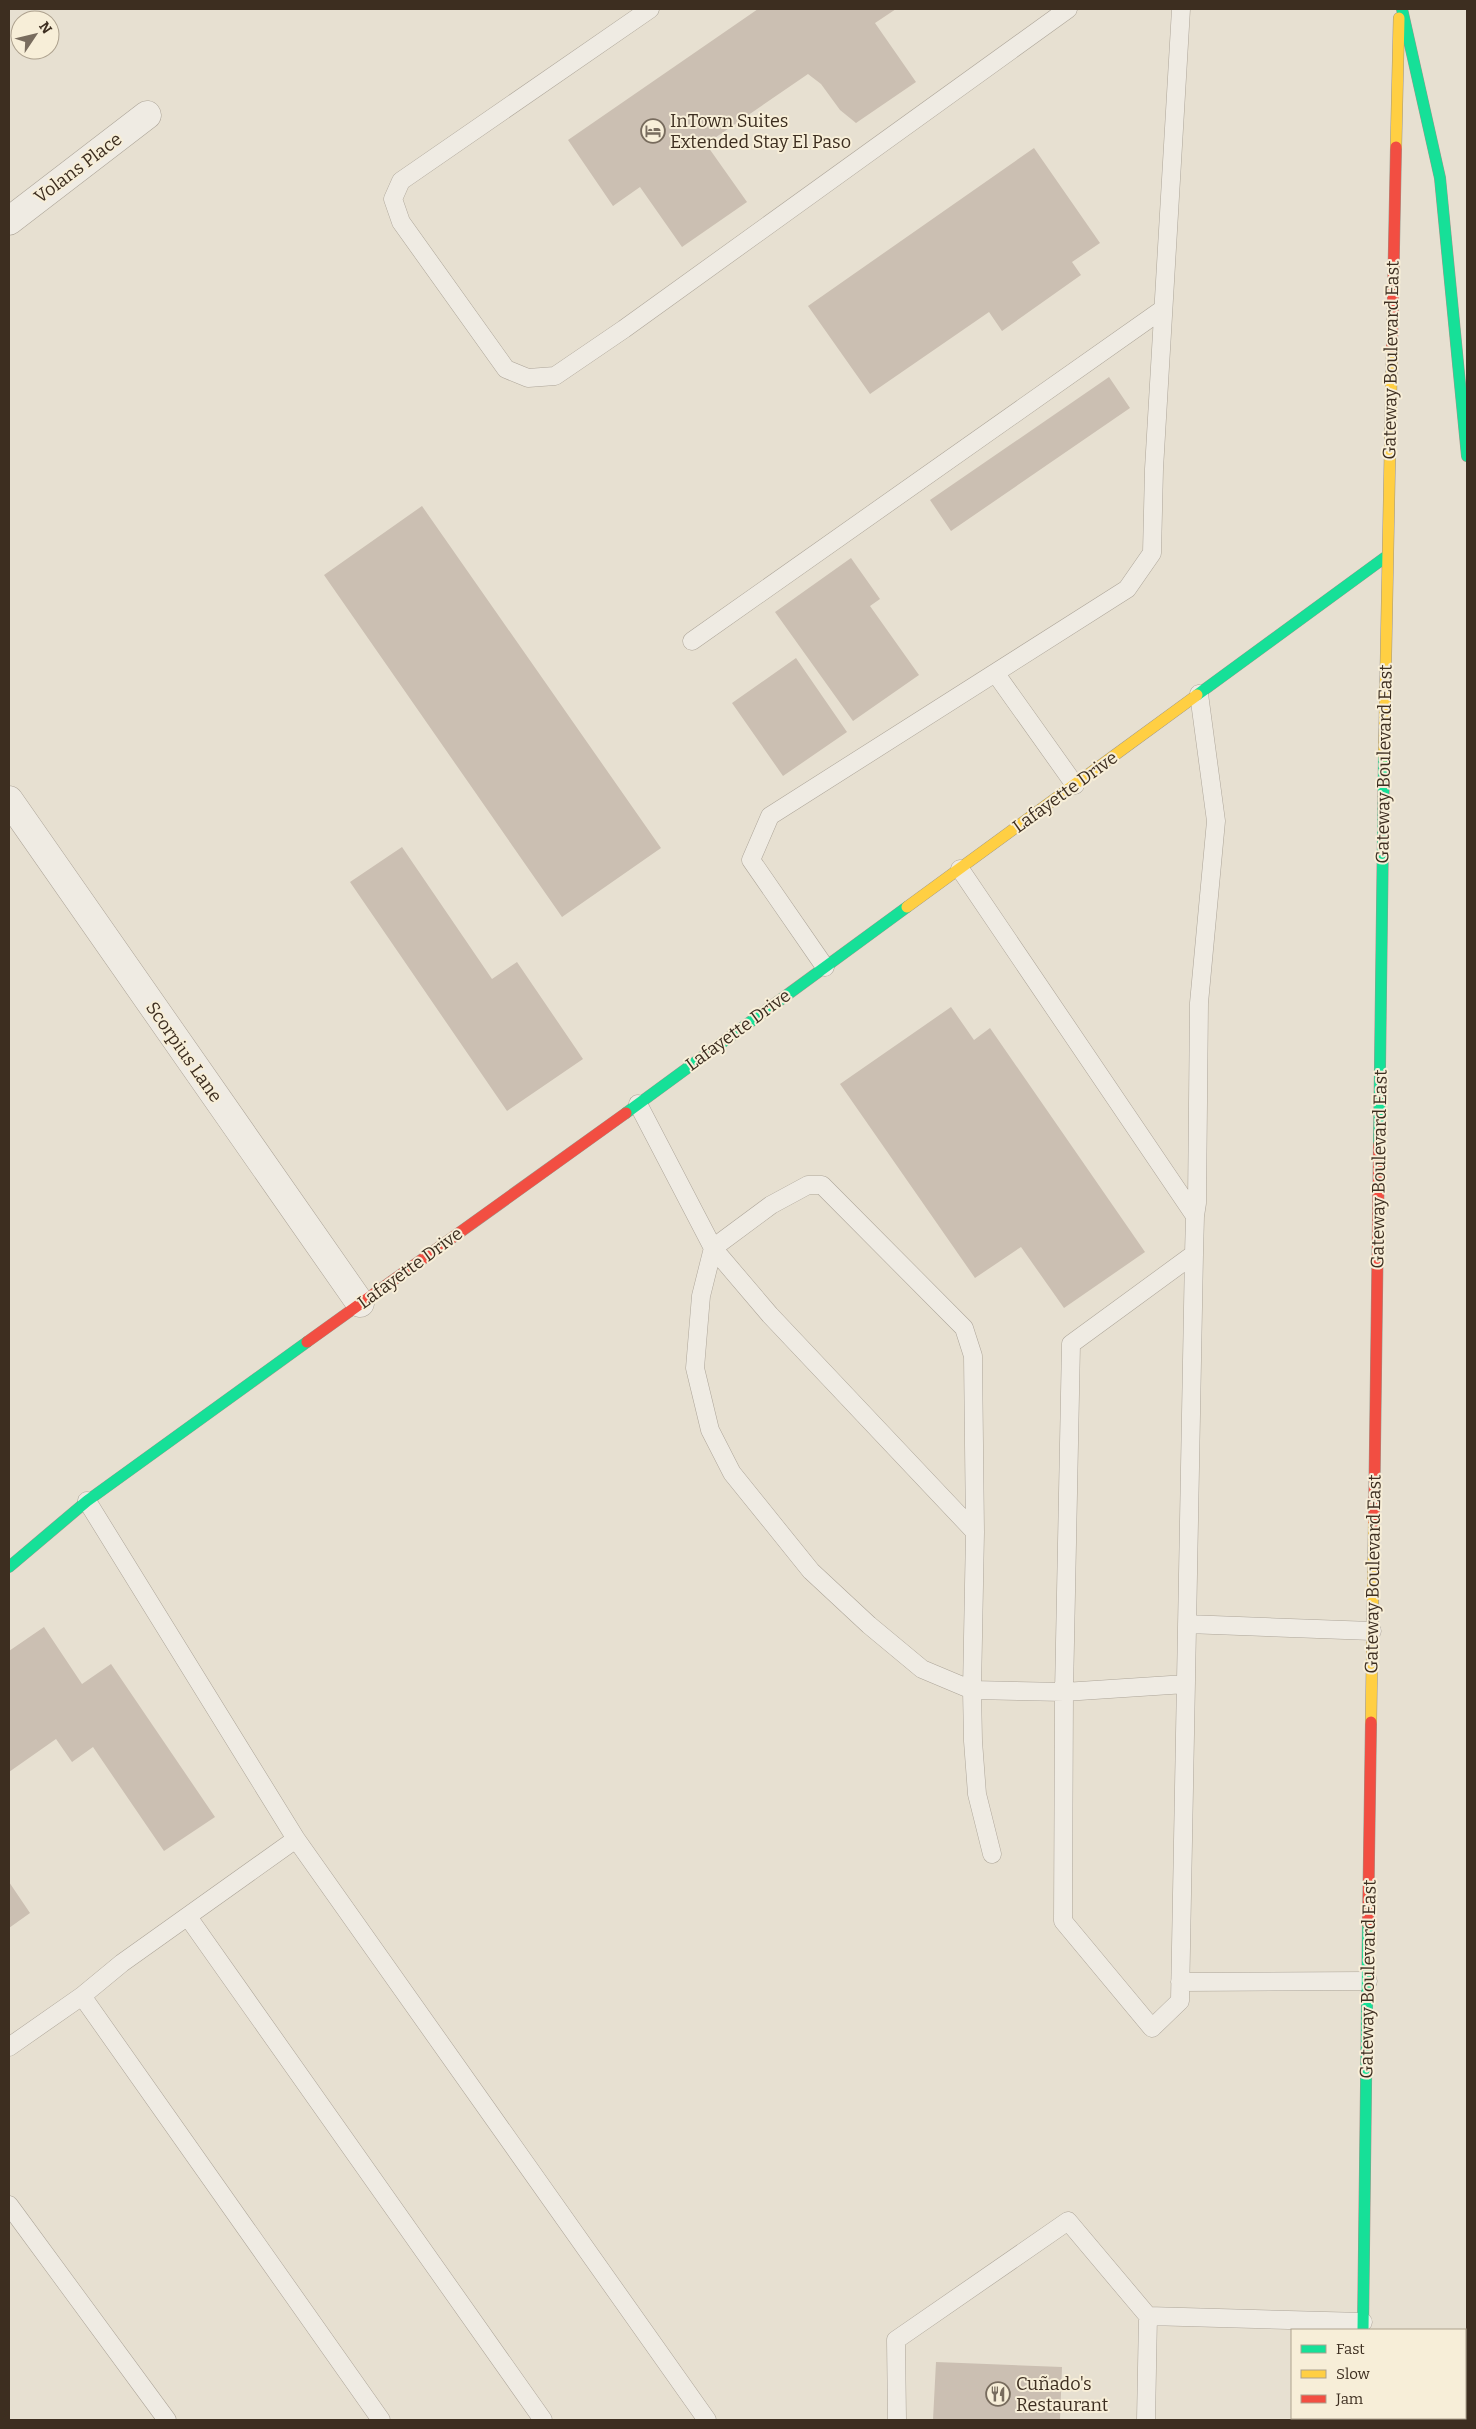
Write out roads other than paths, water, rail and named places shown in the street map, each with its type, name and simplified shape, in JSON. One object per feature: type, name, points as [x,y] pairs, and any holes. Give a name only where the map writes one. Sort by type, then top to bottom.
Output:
[{"type":"main road","points":[[1400,9],[1440,178],[1467,456]]},
{"type":"main road","name":"Gateway Boulevard East","points":[[1363,2326],[1387,556],[1400,9]]},
{"type":"main road","name":"Lafayette Drive","points":[[9,1567],[88,1502],[825,968],[1387,556]]},
{"type":"main road","name":"Lafayette Drive","points":[[32,1532],[88,1502]]},
{"type":"street","name":"Volans Place","points":[[9,221],[147,115]]},
{"type":"street","name":"Scorpius Lane","points":[[9,800],[360,1304]]},
{"type":"lane","points":[[650,9],[401,181],[393,199],[401,222],[506,368],[528,378],[556,376],[1068,9]]},
{"type":"lane","points":[[825,968],[751,860],[770,816],[1127,589],[1152,554],[1181,9]]},
{"type":"lane","points":[[692,641],[1164,309]]},
{"type":"lane","points":[[996,674],[1075,784]]},
{"type":"lane","points":[[1194,1254],[1071,1344],[1064,1692],[1063,1921],[1152,2028],[1180,2001],[1194,1254],[1195,1216],[1198,1203],[1199,1003],[1216,821],[1199,694]]},
{"type":"lane","points":[[960,869],[1195,1216]]},
{"type":"lane","points":[[638,1104],[713,1248],[770,1315],[975,1532]]},
{"type":"lane","points":[[992,1854],[977,1794],[972,1741],[972,1690],[975,1532],[973,1356],[964,1328],[822,1185],[808,1185],[771,1205],[713,1248],[700,1296],[695,1368],[710,1430],[732,1473],[811,1571],[869,1625],[922,1669],[972,1690],[1064,1692],[1186,1684]]},
{"type":"lane","points":[[88,1502],[296,1838],[707,2420]]},
{"type":"lane","points":[[1187,1624],[1372,1631]]},
{"type":"lane","points":[[9,2047],[82,1996],[122,1963],[296,1838]]},
{"type":"lane","points":[[188,1917],[542,2420]]},
{"type":"lane","points":[[1180,1982],[1368,1981]]},
{"type":"lane","points":[[82,1996],[381,2420]]},
{"type":"lane","points":[[9,2205],[166,2420]]},
{"type":"lane","points":[[897,2420],[896,2340],[1068,2221],[1148,2316],[1146,2420]]},
{"type":"lane","points":[[1148,2316],[1363,2326]]},
{"type":"place","name":"InTown Suites Extended Stay El Paso","points":[[653,131]]},
{"type":"place","name":"Cuñado's Restaurant","points":[[998,2394]]}]
